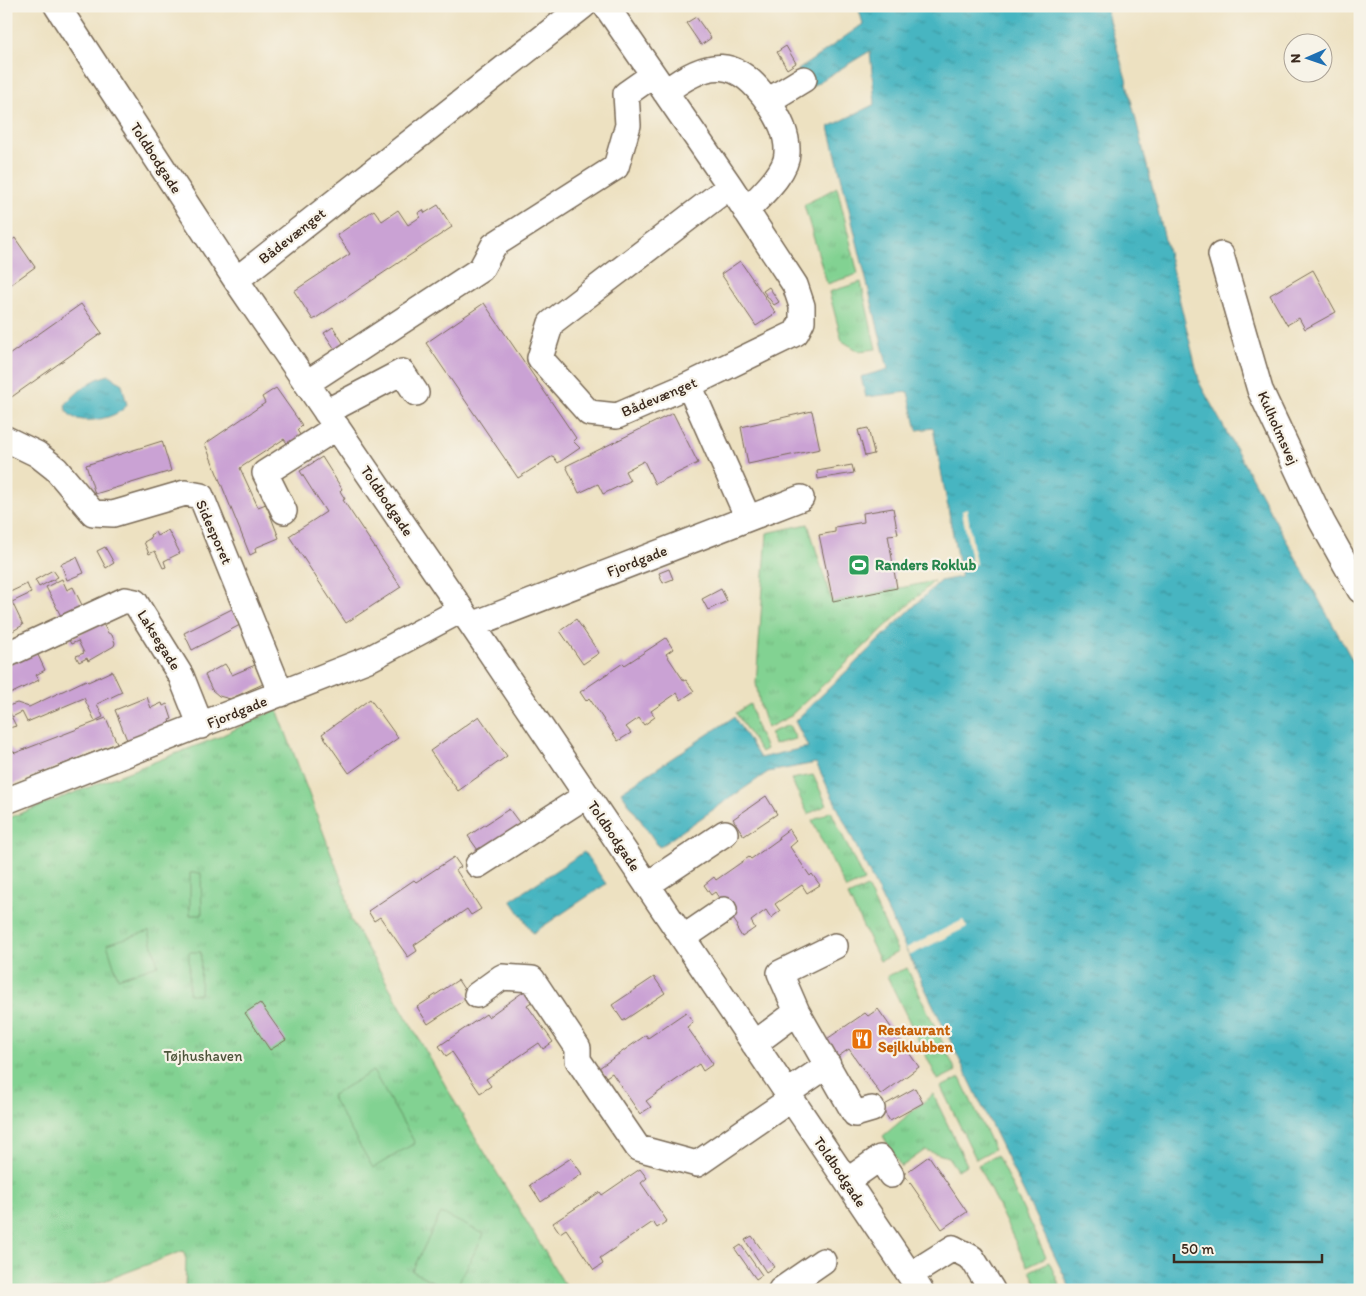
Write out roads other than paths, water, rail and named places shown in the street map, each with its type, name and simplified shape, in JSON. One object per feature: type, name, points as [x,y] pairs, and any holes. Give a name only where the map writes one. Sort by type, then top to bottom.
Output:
[{"type":"street","name":"Toldbodgade","points":[[57,6],[236,280],[467,617],[915,1283]]},
{"type":"street","name":"Bådevænget","points":[[236,280],[583,6]]},
{"type":"street","name":"Bådevænget","points":[[606,6],[730,186],[794,285],[802,306],[802,321],[796,333],[690,385],[616,416],[589,413],[540,358],[551,322],[730,186]]},
{"type":"street","points":[[307,383],[481,269],[494,245],[616,166],[628,125],[626,94],[659,83],[683,78],[701,69],[722,67],[738,71],[768,101],[781,120],[787,154],[774,182],[746,211]]},
{"type":"street","points":[[768,101],[804,79]]},
{"type":"street","name":"Kulholmsvej","points":[[1221,255],[1260,390],[1322,522],[1360,590]]},
{"type":"street","points":[[284,511],[265,473],[331,419],[402,372],[416,393]]},
{"type":"street","points":[[690,385],[748,518]]},
{"type":"street","name":"Sidesporet","points":[[6,439],[37,454],[56,469],[93,513],[113,514],[185,493],[202,496],[281,694]]},
{"type":"street","name":"Fjordgade","points":[[6,801],[201,726],[371,658],[467,617],[801,498]]},
{"type":"street","name":"Laksegade","points":[[6,655],[124,600],[135,602],[181,676],[201,726]]},
{"type":"street","points":[[478,865],[587,795]]},
{"type":"street","points":[[647,885],[725,833]]},
{"type":"street","points":[[683,938],[724,910]]},
{"type":"street","points":[[835,946],[780,973],[797,1012],[855,1114],[872,1109]]},
{"type":"street","points":[[477,995],[502,977],[532,979],[578,1048],[578,1060],[638,1148],[697,1164],[828,1065]]},
{"type":"street","points":[[754,1044],[797,1012]]},
{"type":"street","points":[[846,1181],[880,1158],[891,1175]]},
{"type":"street","points":[[915,1283],[954,1248],[972,1258],[992,1290]]},
{"type":"street","points":[[781,1290],[823,1261]]},
{"type":"water","points":[[858,6],[1105,6],[1126,79],[1200,384],[1360,674],[1360,1290],[1071,1290],[816,763],[768,772],[659,847],[621,792],[734,717],[760,758],[808,747],[795,721],[940,581],[961,577],[933,428],[917,430],[908,392],[866,397],[861,377],[888,369],[829,127],[875,104],[870,51],[809,88],[798,70],[863,24]]},
{"type":"water","points":[[109,375],[122,384],[127,405],[122,410],[113,415],[93,420],[74,418],[68,413],[65,405],[74,395],[90,383]]},
{"type":"water","points":[[584,852],[606,884],[533,933],[511,900]]},
{"type":"place","name":"Randers Roklub","points":[[859,565]]},
{"type":"place","name":"Restaurant Sejlklubben","points":[[862,1039]]},
{"type":"park label","name":"Tøjhushaven","points":[[203,1056]]}]
